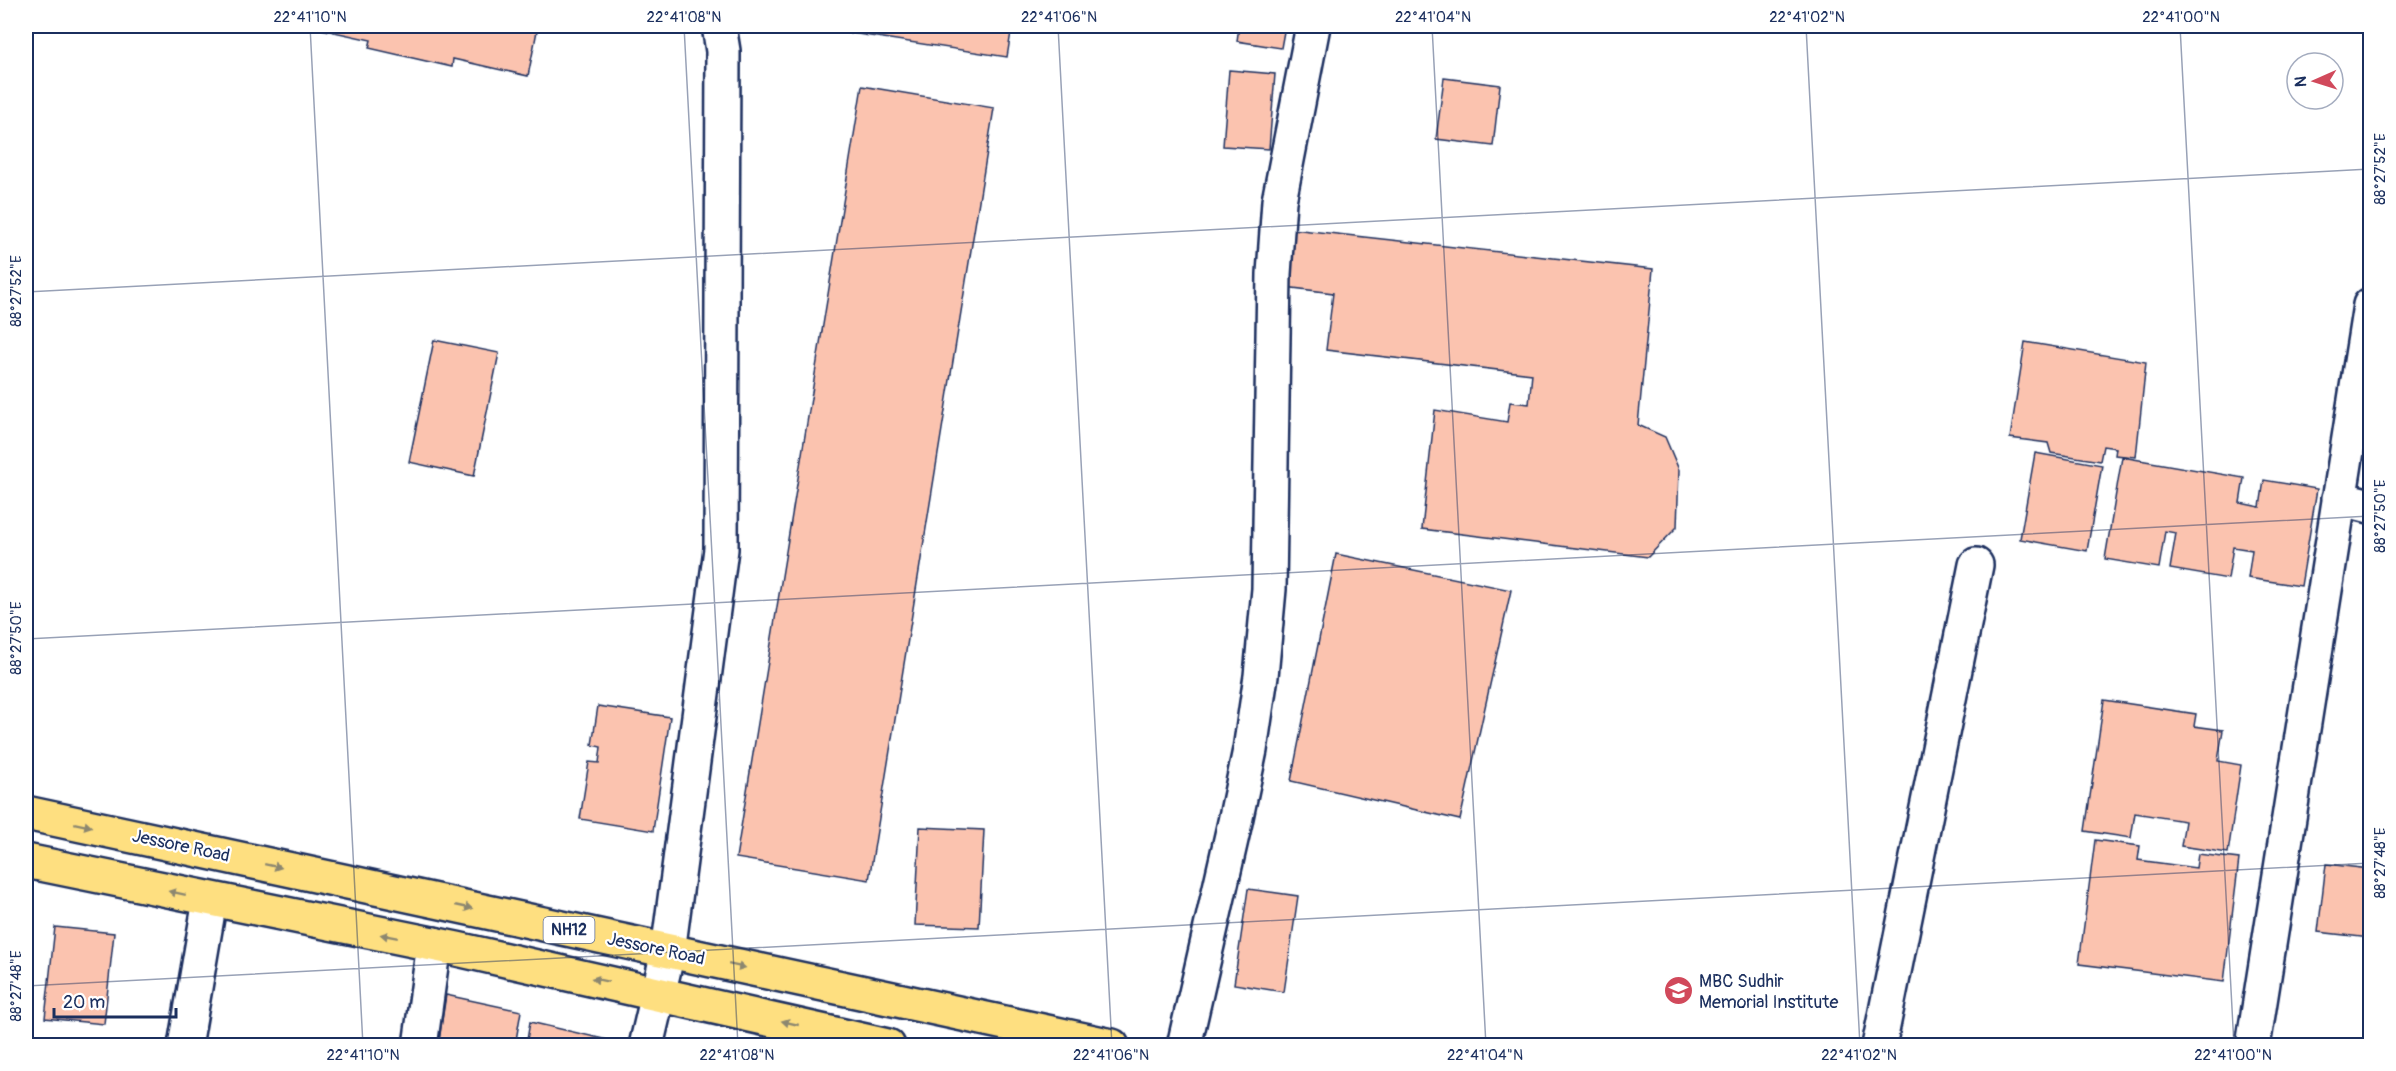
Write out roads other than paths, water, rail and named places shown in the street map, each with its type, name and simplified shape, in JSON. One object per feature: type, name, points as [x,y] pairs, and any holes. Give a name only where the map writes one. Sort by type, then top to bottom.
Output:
[{"type":"highway","name":"Jessore Road","points":[[26,813],[1112,1046]]},
{"type":"highway","name":"NH12","points":[[26,861],[434,944],[888,1046]]},
{"type":"street","points":[[646,1046],[668,952],[721,549],[723,51],[719,26]]},
{"type":"street","points":[[1184,1046],[1239,801],[1261,676],[1269,589],[1274,274],[1279,201],[1313,26]]},
{"type":"street","points":[[2253,1046],[2370,305]]},
{"type":"street","points":[[2338,498],[2370,506]]},
{"type":"street","points":[[1879,1046],[1976,565]]},
{"type":"street","points":[[184,1046],[210,900]]},
{"type":"street","points":[[420,1046],[434,944]]},
{"type":"place","name":"MBC Sudhir Memorial Institute","points":[[1678,991]]}]
